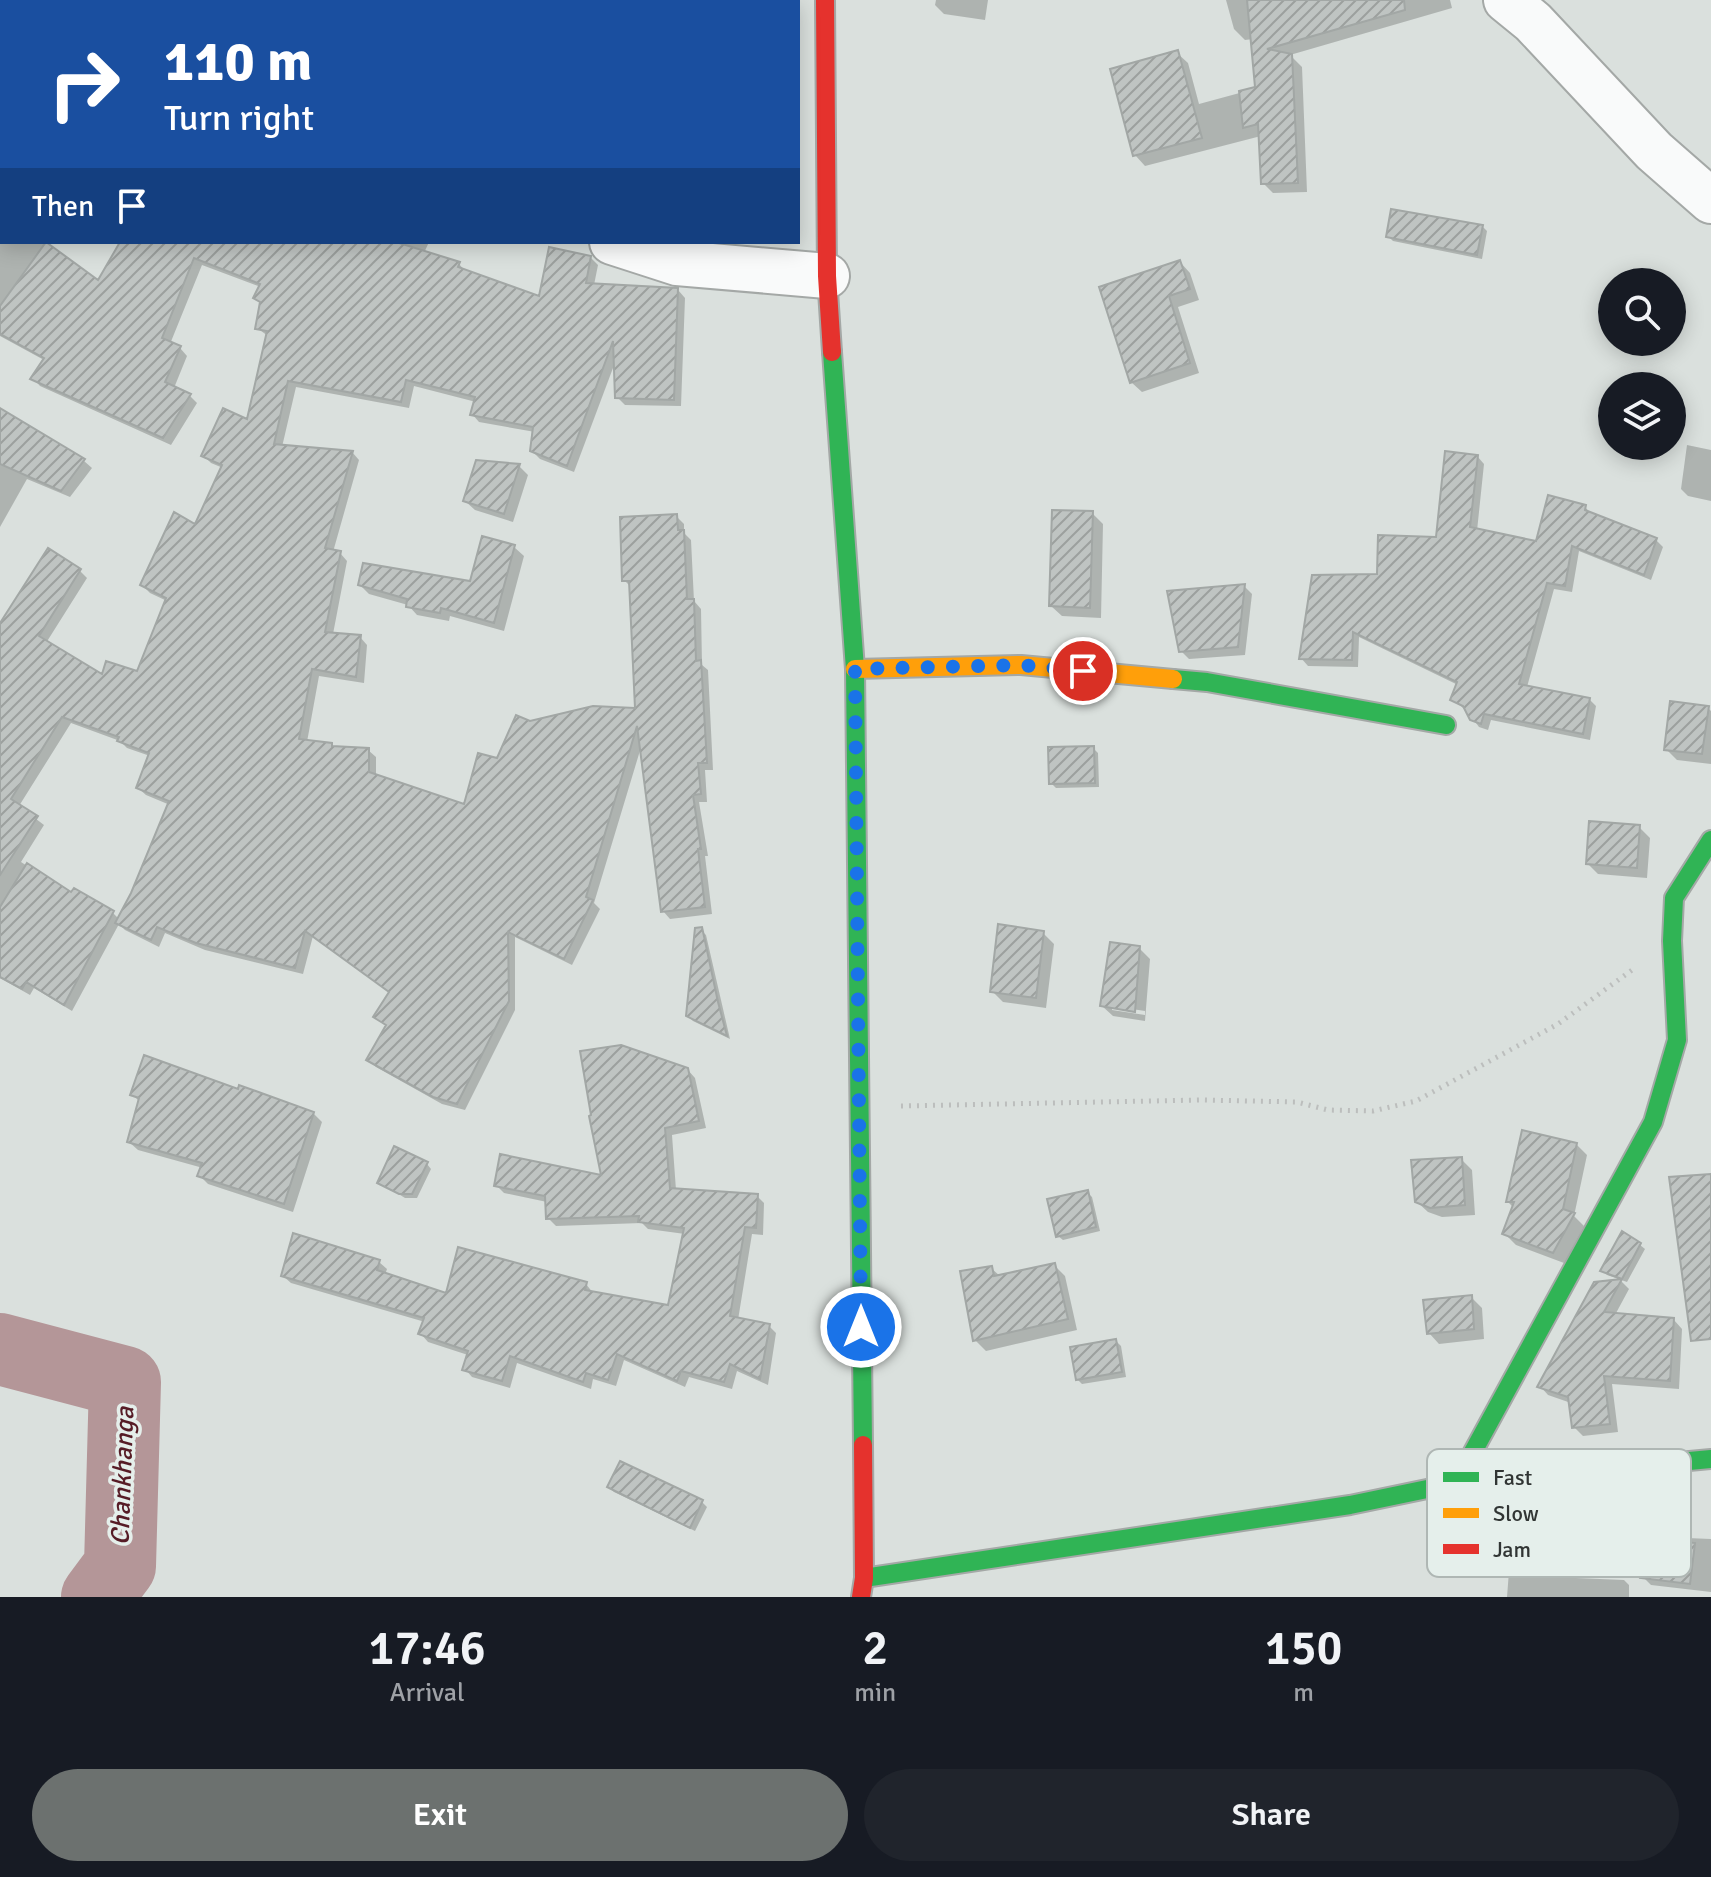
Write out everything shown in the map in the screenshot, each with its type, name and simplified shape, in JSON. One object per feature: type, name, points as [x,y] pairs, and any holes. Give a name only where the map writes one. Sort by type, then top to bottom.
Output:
[{"type":"street","points":[[825,0],[827,276],[855,669],[862,1588],[1350,1505],[1427,1489]]},
{"type":"street","points":[[1506,0],[1533,22],[1654,151],[1711,201]]},
{"type":"street","points":[[618,244],[677,263],[827,276]]},
{"type":"street","points":[[855,669],[1021,665],[1207,682],[1446,725]]},
{"type":"street","points":[[1475,1449],[1653,1122],[1677,1040],[1672,941],[1674,898],[1711,840]]},
{"type":"street","points":[[1691,1461],[1711,1459]]},
{"type":"path","points":[[860,1107],[1201,1100],[1297,1102],[1328,1110],[1373,1111],[1416,1101],[1558,1024],[1672,941]]},
{"type":"building","points":[[1247,0],[1404,0],[1405,10],[1267,49],[1292,54],[1298,183],[1261,184],[1258,124],[1243,128],[1239,91],[1255,87]]},
{"type":"building","points":[[1178,50],[1202,138],[1133,156],[1110,69]]},
{"type":"building","points":[[1391,209],[1483,225],[1477,255],[1386,237]]},
{"type":"building","points":[[45,244],[98,280],[119,244],[402,244],[460,262],[458,267],[539,296],[549,247],[591,256],[586,283],[678,288],[674,400],[615,398],[613,341],[567,466],[530,451],[533,427],[470,415],[475,397],[406,380],[401,402],[288,381],[274,444],[353,451],[325,548],[341,551],[325,632],[361,635],[356,677],[312,669],[299,739],[332,743],[332,746],[369,748],[369,772],[464,804],[478,753],[497,758],[516,715],[530,721],[593,706],[635,708],[629,581],[622,581],[620,517],[677,514],[678,530],[684,530],[687,599],[694,599],[696,661],[701,660],[707,763],[698,763],[701,794],[693,795],[705,907],[661,912],[637,726],[586,897],[593,900],[564,959],[508,932],[509,1001],[457,1104],[433,1097],[366,1060],[386,1025],[373,1017],[389,992],[305,931],[295,968],[196,943],[157,927],[151,940],[115,923],[131,893],[169,801],[136,788],[149,753],[117,741],[119,737],[62,717],[11,799],[38,816],[0,875],[0,623],[48,548],[81,569],[39,636],[102,674],[106,661],[137,671],[166,598],[140,585],[174,512],[195,524],[222,465],[201,456],[223,408],[247,419],[267,331],[255,329],[260,302],[253,298],[260,284],[194,258],[162,338],[181,346],[165,382],[191,394],[163,438],[30,379],[44,358],[0,334],[0,306]]},
{"type":"building","points":[[1180,260],[1190,289],[1169,296],[1190,363],[1130,383],[1099,287]]},
{"type":"building","points":[[0,408],[85,459],[61,491],[0,464]]},
{"type":"building","points":[[1445,451],[1478,455],[1470,527],[1536,541],[1548,495],[1586,505],[1585,510],[1657,538],[1644,575],[1572,546],[1565,586],[1547,583],[1519,684],[1590,698],[1583,734],[1484,714],[1481,724],[1470,720],[1463,706],[1450,700],[1457,682],[1353,632],[1352,660],[1299,659],[1312,575],[1377,574],[1378,535],[1436,537]]},
{"type":"building","points":[[476,460],[520,464],[504,514],[463,501]]},
{"type":"building","points":[[1052,510],[1093,511],[1090,608],[1049,606]]},
{"type":"building","points":[[482,536],[515,545],[494,623],[441,608],[440,613],[406,607],[407,599],[358,585],[363,563],[470,581]]},
{"type":"building","points":[[1245,584],[1238,647],[1179,652],[1167,591]]},
{"type":"building","points":[[1670,701],[1709,706],[1702,754],[1664,750]]},
{"type":"building","points":[[1094,746],[1095,783],[1049,784],[1048,747]]},
{"type":"building","points":[[1589,821],[1640,825],[1637,868],[1586,864]]},
{"type":"building","points":[[27,863],[71,892],[74,888],[114,911],[64,1005],[26,982],[22,989],[0,977],[0,907]]},
{"type":"building","points":[[998,924],[1044,931],[1036,998],[990,992]]},
{"type":"building","points":[[702,927],[727,1036],[686,1016],[695,928]]},
{"type":"building","points":[[1110,942],[1140,946],[1135,1012],[1100,1006]]},
{"type":"building","points":[[621,1045],[688,1068],[699,1121],[665,1128],[670,1188],[758,1194],[756,1228],[745,1227],[730,1316],[770,1324],[760,1379],[730,1364],[724,1382],[681,1371],[677,1381],[617,1354],[608,1380],[586,1373],[583,1382],[510,1356],[502,1381],[462,1370],[468,1351],[418,1334],[424,1318],[281,1276],[293,1233],[380,1260],[377,1270],[446,1293],[458,1247],[587,1282],[585,1290],[668,1305],[684,1228],[638,1222],[639,1216],[546,1219],[545,1196],[494,1186],[500,1154],[601,1175],[580,1051]]},
{"type":"building","points":[[144,1055],[314,1112],[284,1204],[197,1176],[202,1163],[127,1142],[139,1098],[130,1095]]},
{"type":"building","points":[[1522,1130],[1577,1143],[1563,1209],[1575,1213],[1553,1253],[1502,1234],[1514,1202],[1506,1202]]},
{"type":"building","points":[[394,1146],[428,1162],[412,1194],[399,1194],[377,1183]]},
{"type":"building","points":[[1462,1157],[1465,1205],[1430,1208],[1415,1202],[1411,1160]]},
{"type":"building","points":[[1711,1174],[1711,1339],[1691,1341],[1669,1177]]},
{"type":"building","points":[[1088,1190],[1096,1227],[1056,1237],[1047,1199]]},
{"type":"building","points":[[1622,1231],[1641,1243],[1622,1279],[1600,1271]]},
{"type":"building","points":[[1055,1263],[1068,1319],[973,1341],[960,1271],[992,1266],[994,1276]]},
{"type":"building","points":[[1622,1279],[1604,1312],[1674,1318],[1670,1381],[1604,1376],[1610,1424],[1572,1428],[1568,1397],[1537,1387],[1594,1282]]},
{"type":"building","points":[[1472,1295],[1474,1329],[1427,1334],[1423,1300]]},
{"type":"building","points":[[1116,1339],[1122,1372],[1076,1380],[1070,1347]]},
{"type":"building","points":[[620,1461],[703,1500],[690,1528],[607,1487]]},
{"type":"building","points":[[1691,1543],[1695,1543],[1691,1576]]},
{"type":"building","points":[[1640,1577],[1691,1577],[1690,1584]]},
{"type":"waterway","name":"Chankhanga","points":[[0,1349],[125,1382],[120,1566],[97,1597]]},
{"type":"traffic: fast","points":[[832,352],[855,669],[863,1445]]},
{"type":"traffic: fast","points":[[1173,679],[1207,682],[1446,725]]},
{"type":"traffic: fast","points":[[1475,1449],[1653,1122],[1677,1040],[1672,941],[1674,898],[1711,840]]},
{"type":"traffic: fast","points":[[1691,1461],[1711,1459]]},
{"type":"traffic: fast","points":[[864,1578],[1350,1505],[1427,1489]]},
{"type":"traffic: slow","points":[[855,669],[1021,665],[1173,679]]},
{"type":"traffic: jam","points":[[825,0],[827,276],[832,352]]},
{"type":"traffic: jam","points":[[861,1597],[864,1578],[863,1445]]},
{"type":"route","points":[[861,1327],[855,669],[1021,665],[1083,671]]}]
